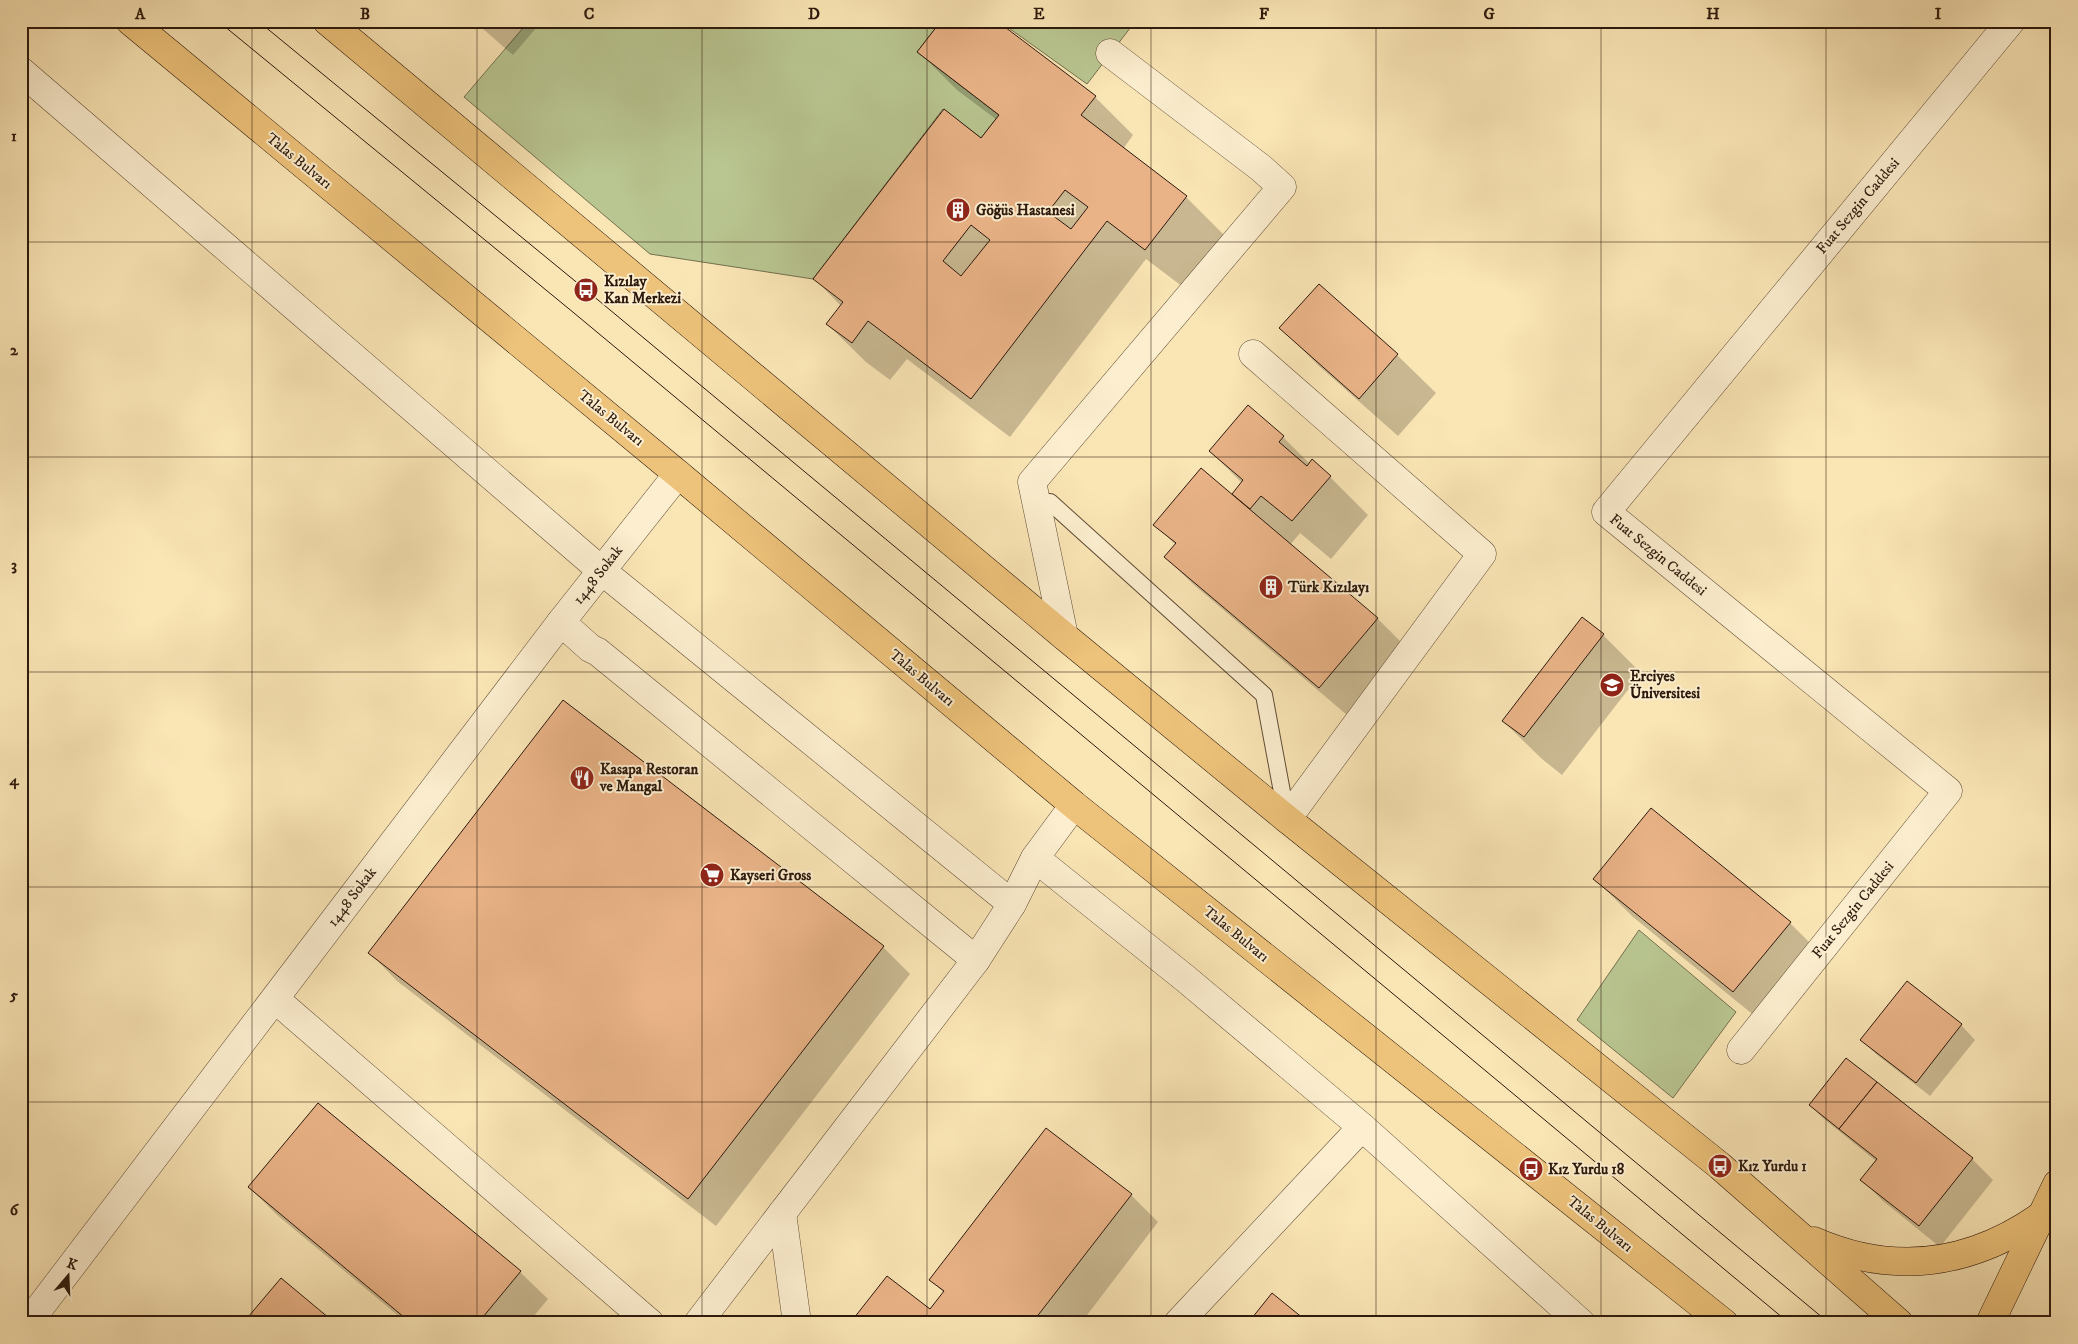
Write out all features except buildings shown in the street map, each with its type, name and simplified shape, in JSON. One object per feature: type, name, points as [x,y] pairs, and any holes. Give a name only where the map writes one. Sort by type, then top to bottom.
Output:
[{"type":"main road","name":"Talas Bulvarı","points":[[130,21],[678,474],[1074,805],[1724,1323]]},
{"type":"main road","points":[[327,21],[1064,636],[1287,819],[1720,1166],[1899,1323]]},
{"type":"main road","points":[[1990,1323],[2023,1255],[2049,1224],[2057,1184]]},
{"type":"main road","points":[[1796,1233],[1826,1246],[1858,1256],[1890,1261],[1925,1261],[1961,1256],[1990,1246],[2017,1233],[2049,1224]]},
{"type":"street","name":"Fuat Sezgin Caddesi","points":[[1741,1050],[1948,792],[1606,512],[2011,21]]},
{"type":"street","points":[[1064,636],[1032,482],[1282,187],[1261,168],[1110,53]]},
{"type":"street","points":[[21,71],[602,571],[1012,904]]},
{"type":"street","points":[[1253,354],[1482,554],[1287,819]]},
{"type":"street","name":"1448 Sokak","points":[[28,1323],[561,622],[678,474]]},
{"type":"street","points":[[561,622],[590,648],[976,960]]},
{"type":"street","points":[[698,1323],[976,960],[1012,904],[1034,858],[1074,805]]},
{"type":"street","points":[[1034,858],[1186,979],[1362,1126],[1581,1323]]},
{"type":"street","points":[[275,999],[650,1323]]},
{"type":"street","points":[[1178,1323],[1362,1126]]},
{"type":"street","points":[[782,1213],[797,1323]]},
{"type":"lane","points":[[1050,502],[1264,695],[1287,819]]},
{"type":"green space","points":[[529,21],[941,21],[917,52],[999,115],[981,138],[943,109],[813,279],[650,254],[464,97]]},
{"type":"green space","points":[[999,21],[1132,21],[1134,23],[1087,84]]},
{"type":"green space","points":[[1639,930],[1736,1012],[1673,1098],[1577,1020]]},
{"type":"tram line","points":[[218,21],[574,313],[1789,1323]]},
{"type":"tram line","points":[[258,21],[586,290],[1829,1323]]},
{"type":"place","name":"Göğüs Hastanesi","points":[[958,210]]},
{"type":"place","name":"Kızılay Kan Merkezi","points":[[586,290]]},
{"type":"place","name":"Türk Kızılayı","points":[[1271,587]]},
{"type":"place","name":"Erciyes Üniversitesi","points":[[1612,685]]},
{"type":"place","name":"Kasapa Restoran ve Mangal","points":[[582,778]]},
{"type":"place","name":"Kayseri Gross","points":[[712,875]]},
{"type":"place","name":"Kız Yurdu 1","points":[[1720,1166]]},
{"type":"place","name":"Kız Yurdu 18","points":[[1531,1169]]}]
